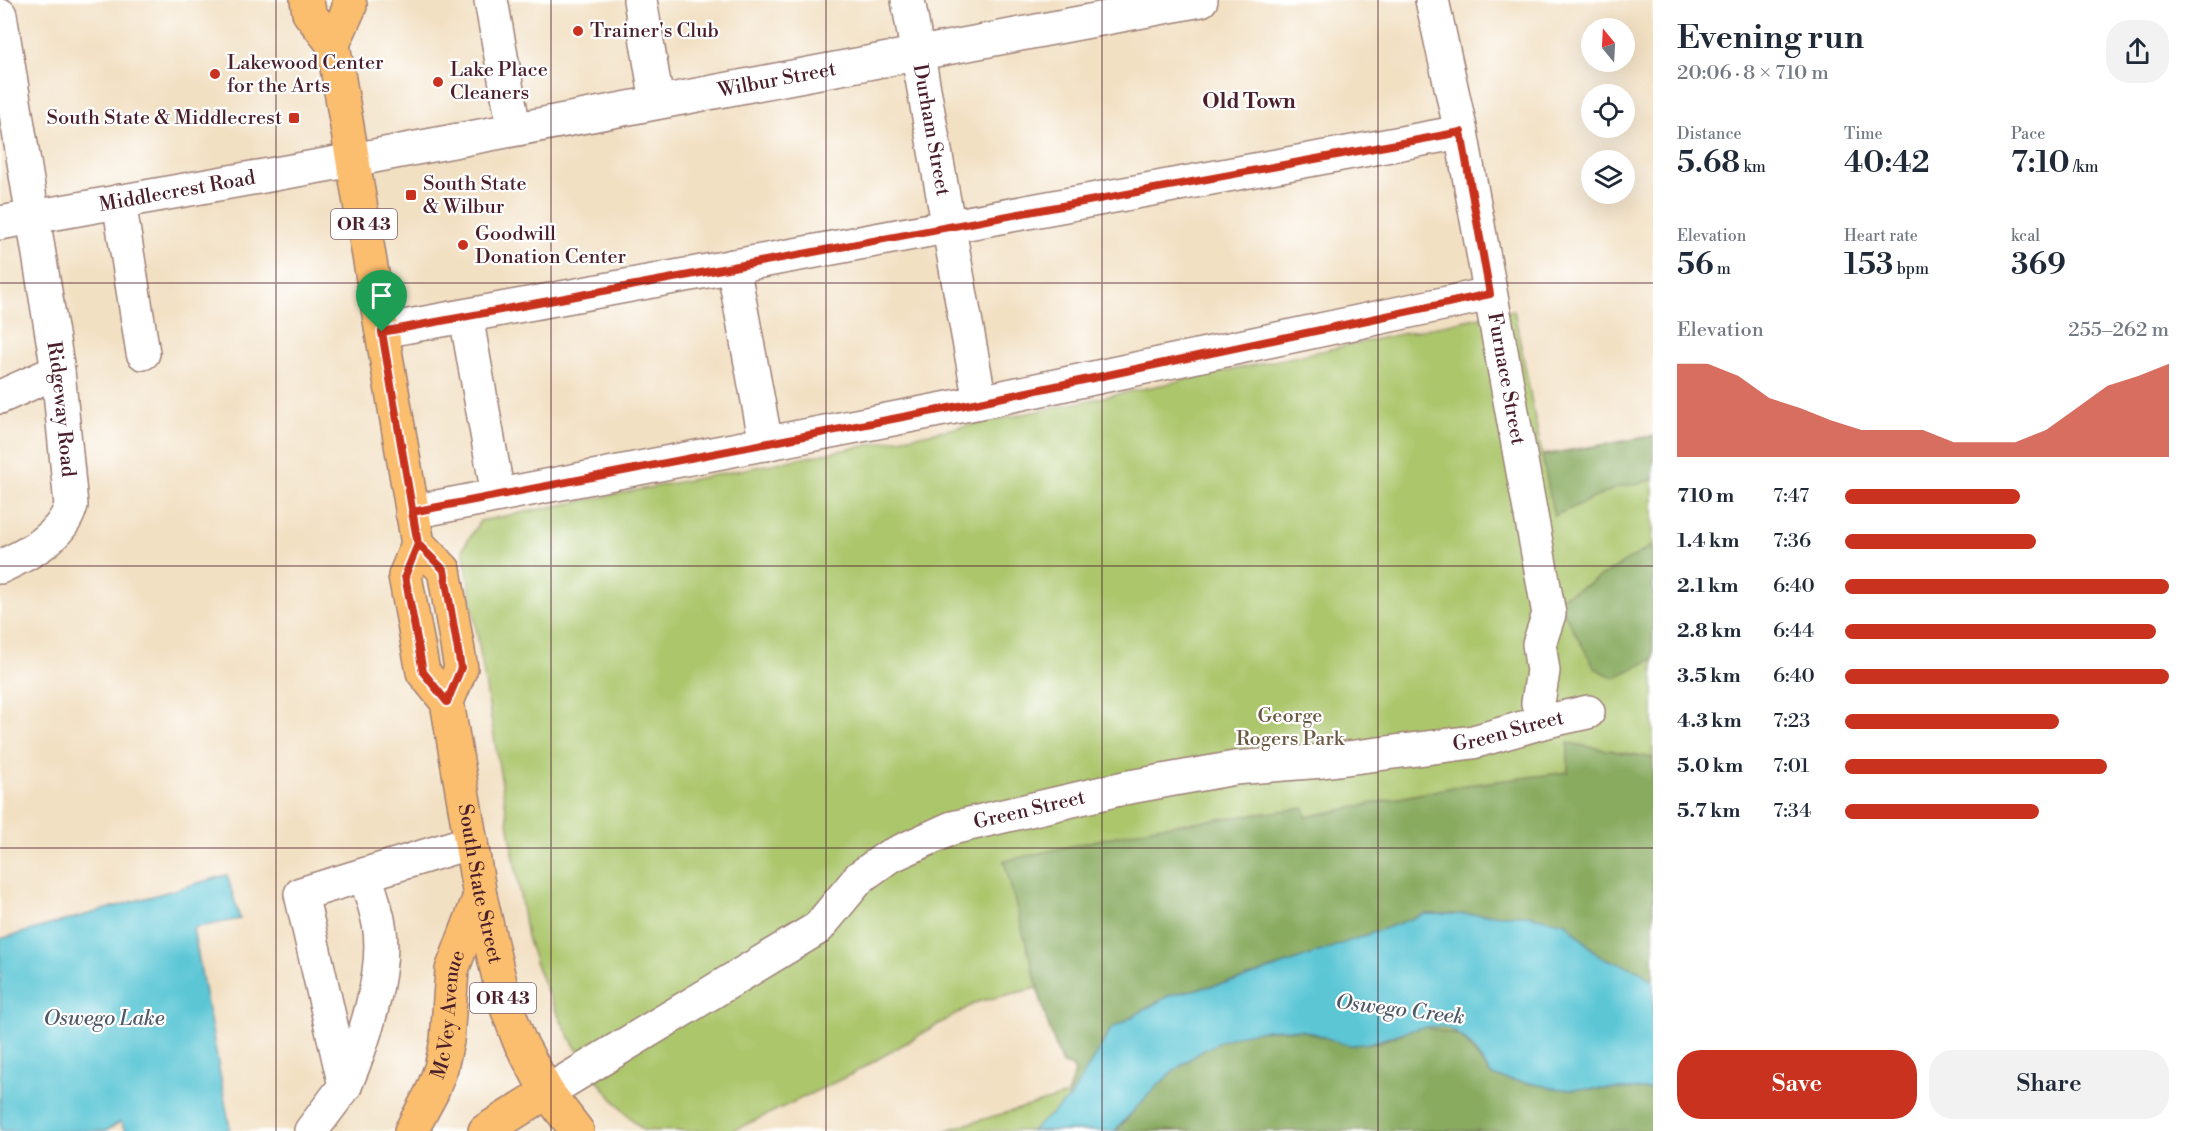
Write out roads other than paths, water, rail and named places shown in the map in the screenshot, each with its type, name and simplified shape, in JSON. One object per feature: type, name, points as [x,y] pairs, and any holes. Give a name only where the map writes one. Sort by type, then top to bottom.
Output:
[{"type":"main road","name":"South State Street","points":[[307,0],[309,13],[333,44],[418,544],[444,570],[461,668],[447,702],[480,896],[504,1000],[519,1040],[547,1092]]},
{"type":"main road","points":[[333,44],[351,6],[350,0]]},
{"type":"main road","name":"McVey Avenue","points":[[411,1131],[432,1092],[441,1068],[447,1041],[452,970],[480,896]]},
{"type":"main road","points":[[486,1131],[547,1092]]},
{"type":"main road","name":"OR 43","points":[[547,1092],[577,1131]]},
{"type":"street","points":[[491,0],[514,129]]},
{"type":"street","points":[[640,0],[657,102]]},
{"type":"street","name":"Durham Street","points":[[908,0],[980,402]]},
{"type":"street","name":"Wilbur Street","points":[[354,160],[917,52],[1083,11],[1200,0]]},
{"type":"street","name":"Furnace Street","points":[[1432,0],[1461,132],[1549,614],[1539,644],[1543,671],[1538,703],[1543,722]]},
{"type":"street","name":"Ridgeway Road","points":[[0,15],[58,371],[71,505],[68,519],[35,551],[0,567]]},
{"type":"street","points":[[382,332],[1461,132]]},
{"type":"street","name":"Middlecrest Road","points":[[0,223],[354,160]]},
{"type":"street","points":[[119,201],[143,353]]},
{"type":"street","points":[[733,266],[766,444]]},
{"type":"street","points":[[412,512],[980,402],[1490,294]]},
{"type":"street","points":[[466,316],[498,495]]},
{"type":"street","points":[[0,397],[58,371]]},
{"type":"street","name":"Green Street","points":[[547,1092],[818,928],[860,877],[888,857],[952,828],[1124,788],[1236,768],[1323,761],[1473,742],[1588,712]]},
{"type":"street","points":[[345,1086],[301,894],[471,843]]},
{"type":"street","points":[[311,1131],[345,1086],[363,1042],[379,970],[380,926],[365,875]]},
{"type":"water","name":"Oswego Lake","points":[[227,875],[240,919],[193,928],[230,1128],[225,1131],[126,1131],[120,1122],[106,1131],[0,1131],[0,939]]},
{"type":"water","name":"Oswego Creek","points":[[1425,914],[1528,915],[1566,923],[1599,956],[1640,971],[1653,983],[1653,1089],[1560,1089],[1492,1076],[1474,1049],[1461,1036],[1448,1029],[1435,1027],[1407,1031],[1365,1044],[1351,1045],[1306,1031],[1269,1030],[1242,1034],[1217,1043],[1195,1056],[1174,1071],[1115,1131],[1031,1131],[1070,1098],[1111,1029],[1170,995],[1243,979]]},
{"type":"place","name":"Trainer's Club","points":[[578,31]]},
{"type":"place","name":"Lakewood Center for the Arts","points":[[215,74]]},
{"type":"place","name":"Lake Place Cleaners","points":[[438,82]]},
{"type":"place","name":"South State & Middlecrest","points":[[294,118]]},
{"type":"place","name":"South State & Wilbur","points":[[411,195]]},
{"type":"place","name":"Goodwill Donation Center","points":[[463,245]]},
{"type":"district","name":"Old Town","points":[[1249,102]]},
{"type":"park label","name":"George Rogers Park","points":[[1290,728]]}]
